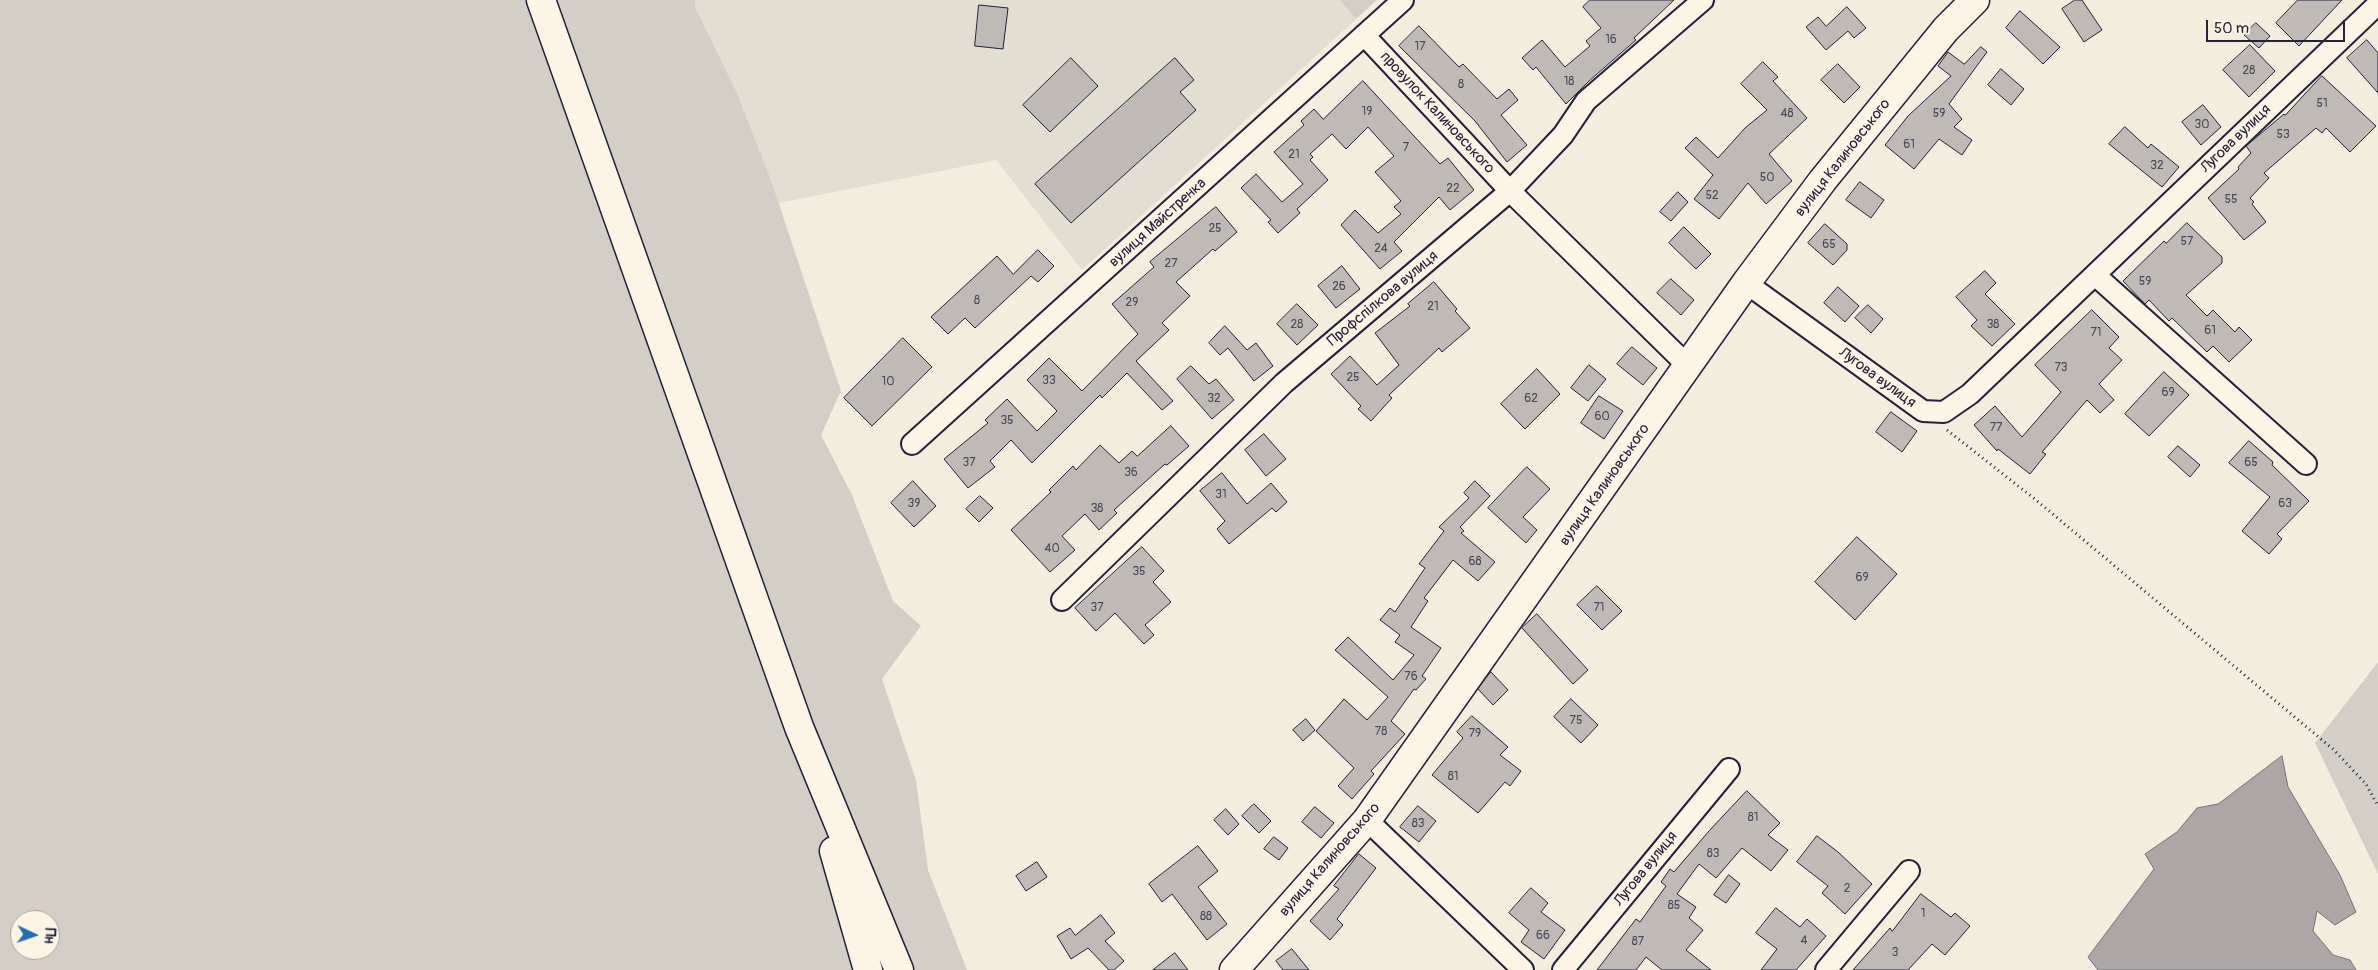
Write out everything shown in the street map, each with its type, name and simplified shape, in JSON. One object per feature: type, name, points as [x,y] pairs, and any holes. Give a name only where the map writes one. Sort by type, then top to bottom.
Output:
[{"type":"main road","points":[[542,0],[799,727],[899,970]]},
{"type":"main road","name":"вулиця Калиновського","points":[[1234,970],[1367,820],[1689,367],[1746,283],[1823,180],[1946,28],[1975,0]]},
{"type":"main road","points":[[799,727],[868,970]]},
{"type":"street","name":"вулиця Майстренка","points":[[912,444],[1060,313],[1403,0]]},
{"type":"street","name":"Профспілкова вулиця","points":[[1062,600],[1284,383],[1510,191],[1564,135],[1586,101],[1703,0]]},
{"type":"street","name":"Лугова вулиця","points":[[1746,283],[1923,411],[1944,412],[1970,394],[2378,4]]},
{"type":"street","name":"провулок Калиновського","points":[[1364,35],[1510,191],[1689,367]]},
{"type":"street","points":[[2095,275],[2306,464]]},
{"type":"street","name":"Лугова вулиця","points":[[1563,970],[1729,769]]},
{"type":"street","points":[[1367,820],[1523,970]]},
{"type":"street","points":[[1826,970],[1909,872]]},
{"type":"path","points":[[1923,411],[2036,500],[2334,750],[2366,784],[2378,806]]},
{"type":"shaded area","points":[[0,0],[695,0],[696,9],[737,93],[772,183],[841,391],[821,435],[852,495],[893,601],[921,626],[882,679],[916,780],[928,870],[967,970],[0,970]]},
{"type":"shaded area","points":[[695,0],[1340,0],[1356,19],[1082,270],[996,160],[779,203],[737,93],[696,9]]},
{"type":"shaded area","points":[[1340,0],[1377,0],[1356,19]]},
{"type":"shaded area","points":[[2378,662],[2378,874],[2315,743]]},
{"type":"shaded area","points":[[2282,756],[2288,787],[2340,875],[2356,912],[2335,925],[2317,911],[2313,931],[2333,955],[2350,960],[2356,970],[2098,970],[2088,957],[2154,869],[2145,854],[2177,832],[2197,808],[2218,804]]},
{"type":"building","points":[[1590,0],[1674,0],[1634,38],[1636,40],[1566,104],[1536,67],[1533,70],[1522,58],[1542,40],[1565,67],[1590,46],[1586,41],[1601,28],[1583,7]]},
{"type":"building","points":[[2075,0],[2082,0],[2102,30],[2084,42],[2062,9]]},
{"type":"building","points":[[2298,0],[2342,0],[2299,46],[2276,23]]},
{"type":"building","points":[[979,5],[1008,8],[1003,49],[975,46]]},
{"type":"building","points":[[1847,7],[1866,28],[1854,38],[1848,31],[1826,50],[1806,27],[1818,17],[1826,26]]},
{"type":"building","points":[[2020,11],[2060,47],[2043,64],[2006,28]]},
{"type":"building","points":[[2256,23],[2270,36],[2259,48],[2244,35]]},
{"type":"building","points":[[1419,26],[1459,67],[1463,64],[1497,99],[1509,89],[1518,100],[1501,115],[1527,145],[1507,162],[1475,121],[1399,46]]},
{"type":"building","points":[[2367,40],[2378,53],[2378,93],[2347,58]]},
{"type":"building","points":[[2250,45],[2275,71],[2249,97],[2223,70]]},
{"type":"building","points":[[1981,47],[1987,52],[1949,104],[1962,119],[1954,127],[1972,140],[1962,155],[1939,139],[1914,169],[1885,145],[1908,116],[1951,76],[1938,66],[1948,52],[1964,64]]},
{"type":"building","points":[[1071,58],[1098,86],[1050,132],[1023,105]]},
{"type":"building","points":[[1175,58],[1194,80],[1180,92],[1196,110],[1071,223],[1035,184]]},
{"type":"building","points":[[1763,62],[1778,77],[1773,81],[1807,118],[1769,154],[1792,181],[1766,204],[1748,183],[1719,219],[1694,199],[1713,175],[1685,148],[1696,137],[1718,158],[1745,128],[1767,110],[1741,84]]},
{"type":"building","points":[[1838,64],[1860,87],[1844,103],[1821,80]]},
{"type":"building","points":[[2001,69],[2024,89],[2011,105],[1988,85]]},
{"type":"building","points":[[2322,76],[2376,126],[2350,152],[2326,128],[2322,133],[2316,128],[2264,173],[2269,178],[2250,198],[2254,202],[2252,204],[2266,222],[2244,240],[2208,198],[2239,169],[2238,167],[2251,153],[2246,146],[2285,115]]},
{"type":"building","points":[[1363,81],[1440,164],[1448,158],[1474,190],[1450,210],[1439,197],[1394,242],[1402,251],[1380,269],[1341,225],[1355,210],[1378,233],[1401,214],[1394,207],[1401,201],[1375,172],[1394,156],[1368,127],[1346,149],[1332,134],[1310,154],[1313,157],[1310,160],[1328,180],[1297,209],[1300,213],[1278,233],[1268,222],[1271,220],[1241,188],[1256,174],[1282,202],[1303,184],[1274,152],[1304,125],[1301,121],[1314,109],[1323,119]]},
{"type":"building","points":[[2203,105],[2221,127],[2201,145],[2182,122]]},
{"type":"building","points":[[2125,127],[2148,148],[2151,144],[2179,167],[2162,187],[2109,144]]},
{"type":"building","points":[[1860,182],[1884,200],[1871,218],[1846,200]]},
{"type":"building","points":[[1678,192],[1688,202],[1671,221],[1660,212]]},
{"type":"building","points":[[1216,207],[1237,232],[1215,251],[1213,249],[1176,282],[1190,296],[1162,323],[1169,330],[1136,361],[1173,401],[1162,410],[1127,373],[1102,398],[1100,395],[1032,463],[1011,440],[990,461],[995,467],[968,488],[944,459],[988,423],[985,420],[1007,399],[1037,431],[1057,411],[1027,380],[1049,358],[1082,391],[1138,334],[1112,304],[1154,267],[1150,262]]},
{"type":"building","points":[[2187,223],[2222,257],[2222,263],[2186,295],[2207,316],[2213,310],[2235,332],[2239,327],[2252,340],[2229,362],[2213,346],[2207,352],[2172,318],[2169,321],[2149,300],[2145,304],[2123,281],[2164,241],[2166,243]]},
{"type":"building","points":[[1825,224],[1847,244],[1847,250],[1833,265],[1808,243]]},
{"type":"building","points":[[1684,227],[1711,254],[1696,269],[1669,243]]},
{"type":"building","points":[[1038,250],[1054,266],[1038,282],[1031,276],[975,328],[965,318],[948,334],[931,317],[997,256],[1013,274]]},
{"type":"building","points":[[1342,266],[1360,289],[1336,308],[1318,286]]},
{"type":"building","points":[[1985,271],[1996,283],[1985,294],[2015,324],[1992,346],[1971,326],[1977,320],[1956,297]]},
{"type":"building","points":[[1671,279],[1694,300],[1681,315],[1657,293]]},
{"type":"building","points":[[1434,282],[1470,328],[1442,352],[1439,348],[1389,395],[1392,398],[1371,421],[1358,409],[1361,406],[1331,374],[1350,356],[1377,385],[1399,365],[1375,333],[1410,306],[1408,304]]},
{"type":"building","points":[[1838,287],[1859,306],[1845,322],[1824,303]]},
{"type":"building","points":[[1297,304],[1318,325],[1297,345],[1277,324]]},
{"type":"building","points":[[1868,305],[1883,319],[1871,333],[1855,318]]},
{"type":"building","points":[[2092,310],[2119,337],[2109,348],[2122,360],[2099,384],[2114,400],[2100,413],[2087,400],[2042,452],[2046,454],[2030,474],[1998,449],[1997,451],[1974,425],[1995,406],[2022,437],[2061,392],[2035,365]]},
{"type":"building","points":[[1225,326],[1247,350],[1256,343],[1273,366],[1254,381],[1228,348],[1220,355],[1209,343]]},
{"type":"building","points":[[903,338],[932,367],[872,426],[844,398]]},
{"type":"building","points":[[1632,347],[1657,368],[1643,385],[1617,364]]},
{"type":"building","points":[[1589,365],[1606,379],[1588,401],[1571,388]]},
{"type":"building","points":[[1191,366],[1209,384],[1216,379],[1234,400],[1212,419],[1177,379]]},
{"type":"building","points":[[1537,369],[1560,394],[1525,429],[1501,404]]},
{"type":"building","points":[[2164,372],[2189,395],[2149,436],[2125,414]]},
{"type":"building","points":[[1599,396],[1623,411],[1604,439],[1581,423]]},
{"type":"building","points":[[1891,412],[1917,431],[1902,452],[1876,432]]},
{"type":"building","points":[[1171,426],[1189,446],[1167,465],[1165,464],[1114,510],[1117,513],[1099,530],[1085,514],[1062,536],[1075,550],[1050,572],[1011,530],[1051,492],[1049,490],[1073,466],[1076,470],[1100,445],[1119,463],[1132,451],[1137,456]]},
{"type":"building","points":[[1264,434],[1286,459],[1266,476],[1245,450]]},
{"type":"building","points":[[2249,441],[2273,462],[2272,465],[2309,501],[2277,534],[2282,539],[2269,554],[2242,531],[2270,497],[2229,463]]},
{"type":"building","points":[[2178,446],[2200,465],[2190,477],[2168,457]]},
{"type":"building","points":[[1527,467],[1550,489],[1523,517],[1537,530],[1526,543],[1488,508]]},
{"type":"building","points":[[1222,473],[1247,504],[1271,483],[1287,502],[1276,512],[1272,508],[1229,544],[1217,529],[1225,521],[1200,491]]},
{"type":"building","points":[[913,481],[936,506],[914,527],[891,503]]},
{"type":"building","points":[[1475,481],[1490,496],[1460,527],[1464,531],[1461,533],[1495,562],[1478,581],[1453,560],[1424,598],[1428,601],[1411,627],[1441,648],[1422,676],[1426,679],[1416,690],[1414,689],[1391,721],[1405,734],[1371,771],[1374,774],[1352,799],[1338,786],[1354,768],[1316,731],[1344,699],[1367,720],[1388,697],[1335,650],[1348,637],[1393,680],[1414,655],[1395,642],[1400,635],[1380,620],[1390,608],[1395,612],[1425,568],[1419,564],[1444,531],[1439,527],[1469,498],[1464,493]]},
{"type":"building","points":[[980,496],[993,508],[979,522],[966,509]]},
{"type":"building","points":[[1857,537],[1897,574],[1855,620],[1815,582]]},
{"type":"building","points":[[1142,547],[1164,571],[1153,582],[1171,602],[1145,625],[1154,635],[1144,644],[1115,613],[1096,631],[1075,608]]},
{"type":"building","points":[[1597,586],[1622,611],[1602,630],[1577,605]]},
{"type":"building","points":[[1537,614],[1588,670],[1573,684],[1522,628]]},
{"type":"building","points":[[1491,672],[1508,690],[1493,705],[1478,689]]},
{"type":"building","points":[[1571,699],[1598,725],[1581,743],[1554,717]]},
{"type":"building","points":[[1472,716],[1508,747],[1500,755],[1521,771],[1510,786],[1505,782],[1478,813],[1432,775],[1463,738],[1457,732]]},
{"type":"building","points":[[1306,719],[1315,730],[1303,741],[1293,730]]},
{"type":"building","points":[[1747,791],[1780,823],[1768,835],[1788,850],[1771,871],[1742,848],[1716,878],[1699,864],[1677,894],[1696,907],[1689,918],[1703,930],[1686,950],[1711,970],[1662,970],[1646,957],[1636,970],[1597,970],[1636,919],[1640,922],[1666,886],[1661,882],[1670,869],[1674,872]]},
{"type":"building","points":[[1254,804],[1271,821],[1259,833],[1242,816]]},
{"type":"building","points":[[1418,806],[1436,821],[1419,842],[1400,827]]},
{"type":"building","points":[[1315,807],[1334,823],[1321,838],[1302,822]]},
{"type":"building","points":[[1226,809],[1239,824],[1228,835],[1214,820]]},
{"type":"building","points":[[1817,836],[1838,852],[1872,884],[1845,914],[1822,893],[1828,886],[1797,862]]},
{"type":"building","points":[[1274,837],[1288,848],[1279,860],[1264,849]]},
{"type":"building","points":[[1198,846],[1218,871],[1198,887],[1227,924],[1207,940],[1172,894],[1162,902],[1149,884]]},
{"type":"building","points":[[1359,854],[1376,868],[1337,919],[1343,925],[1330,940],[1310,921],[1339,889],[1334,886]]},
{"type":"building","points":[[1037,862],[1047,877],[1026,891],[1016,876]]},
{"type":"building","points":[[1729,875],[1740,884],[1726,903],[1714,895]]},
{"type":"building","points":[[1531,888],[1548,903],[1541,912],[1565,930],[1544,959],[1521,942],[1529,930],[1509,913]]},
{"type":"building","points":[[1921,894],[1951,917],[1955,913],[1970,926],[1945,955],[1932,944],[1908,970],[1853,970],[1890,928],[1892,931]]},
{"type":"building","points":[[1776,908],[1800,927],[1807,919],[1826,936],[1796,970],[1761,970],[1777,949],[1756,933]]},
{"type":"building","points":[[1101,915],[1115,933],[1105,941],[1124,961],[1114,970],[1109,970],[1088,948],[1071,959],[1057,936],[1070,928],[1075,935]]},
{"type":"building","points":[[1292,949],[1309,970],[1283,970],[1276,961]]},
{"type":"building","points":[[1175,953],[1188,970],[1153,970]]}]
